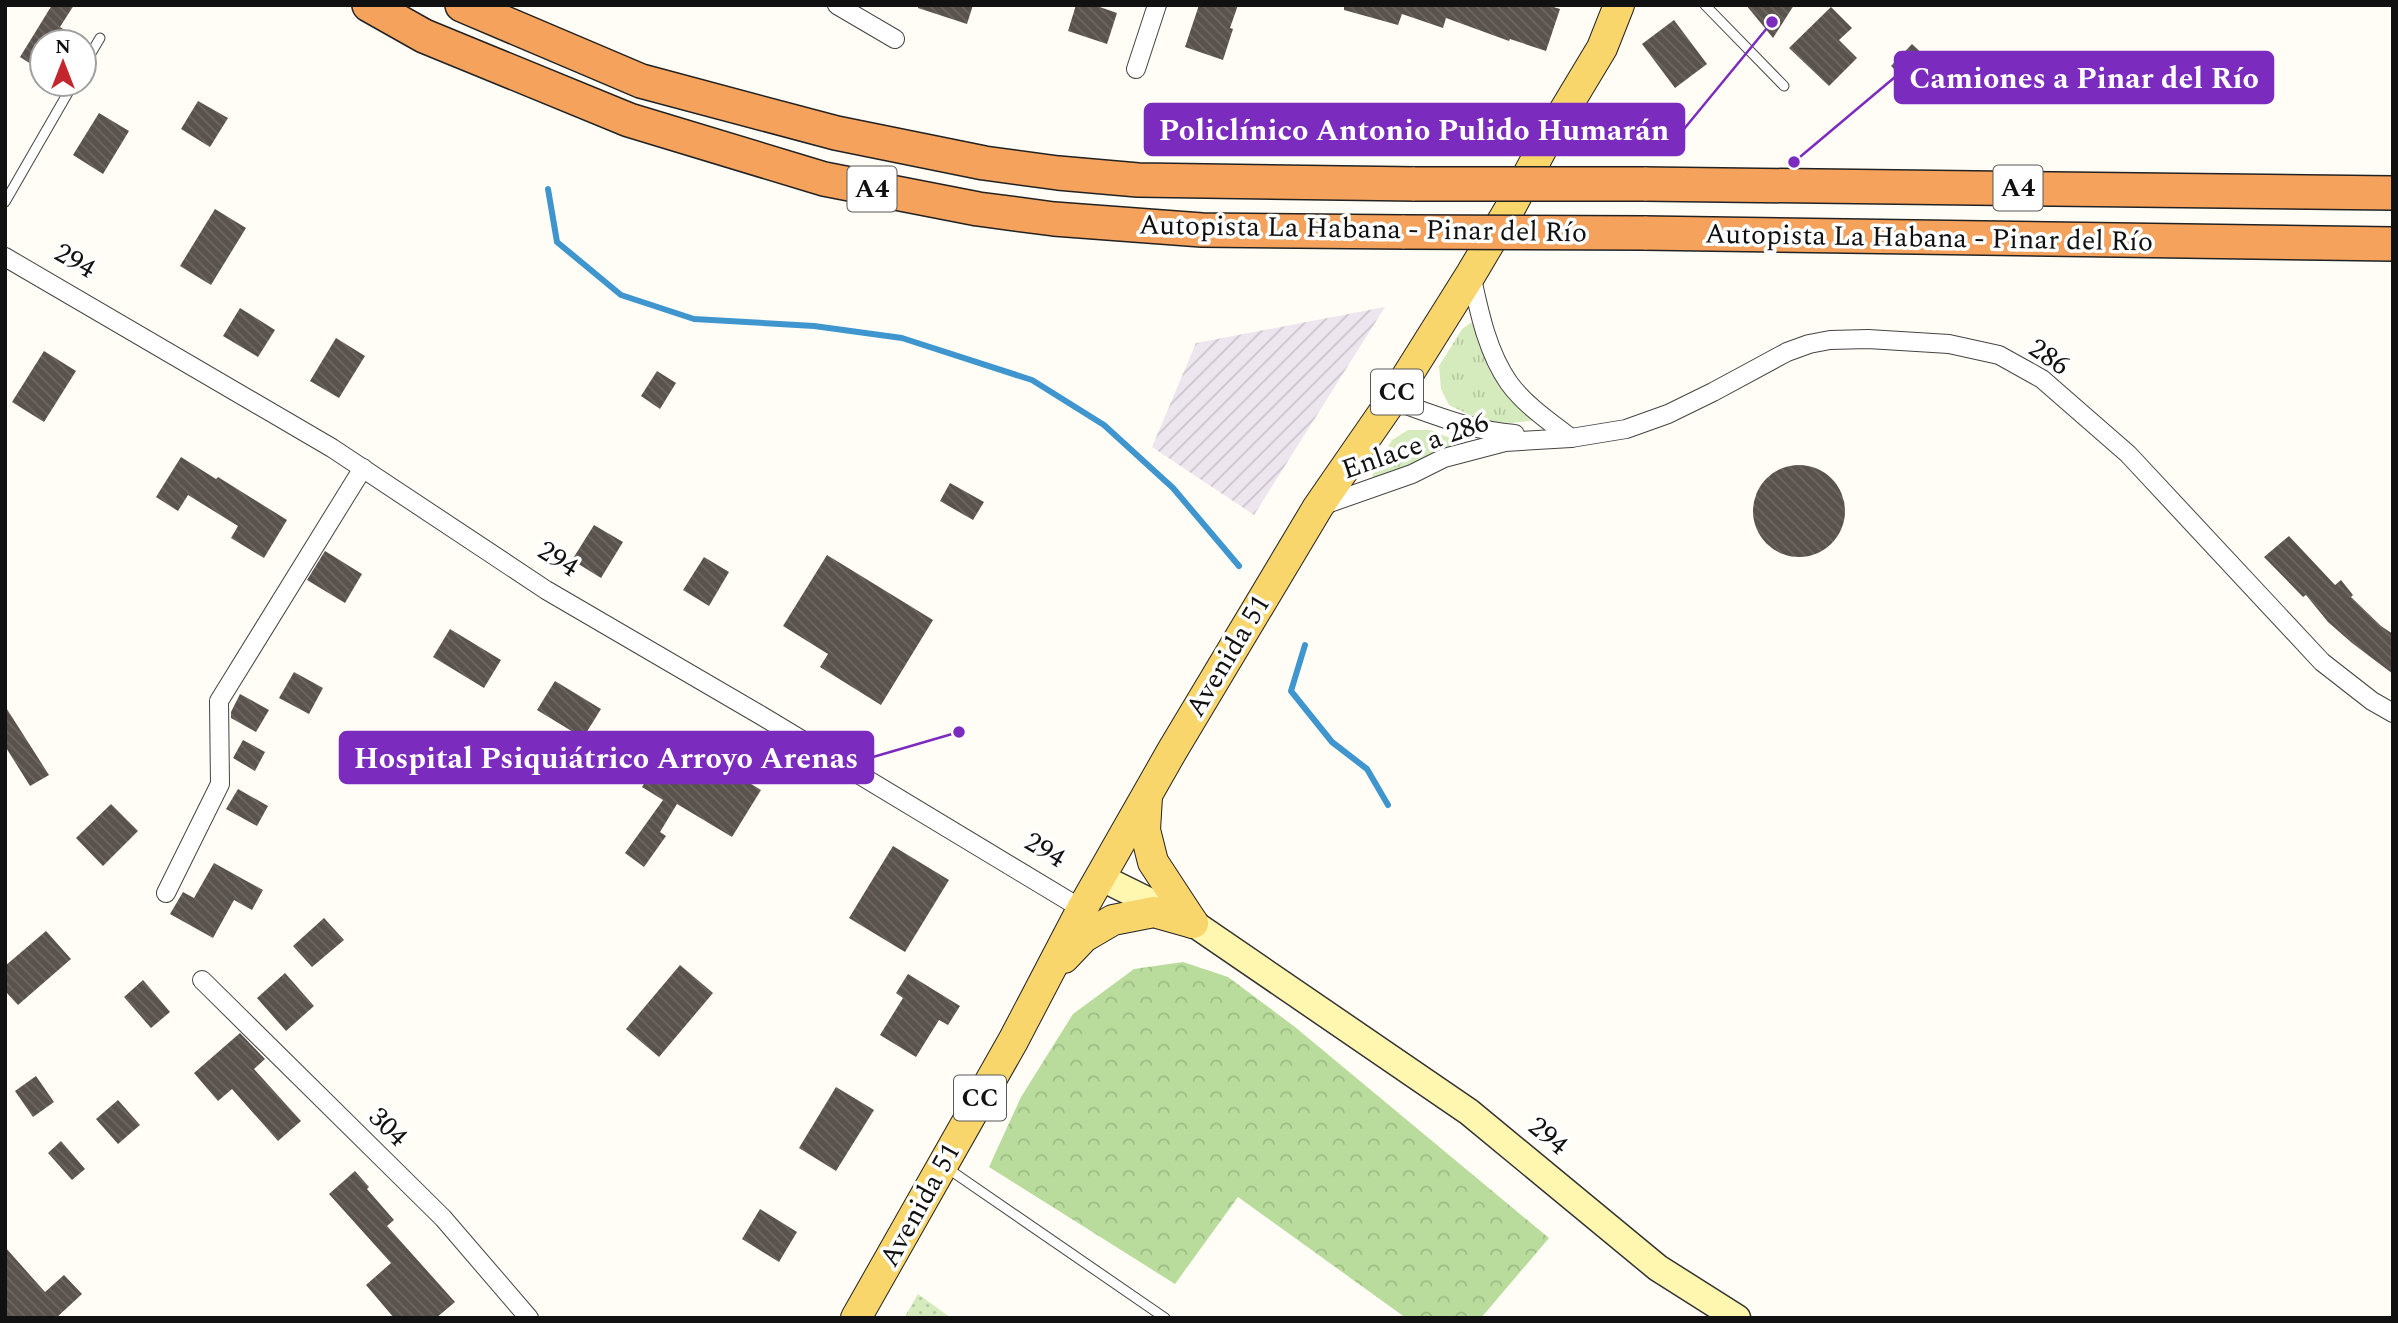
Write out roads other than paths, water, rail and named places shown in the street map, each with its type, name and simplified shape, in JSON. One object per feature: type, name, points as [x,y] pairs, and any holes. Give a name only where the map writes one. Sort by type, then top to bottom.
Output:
[{"type":"highway","name":"Autopista La Habana - Pinar del Río","points":[[369,5],[424,36],[629,120],[824,179],[978,209],[1054,219],[1202,230],[2393,244]]},
{"type":"highway","name":"Autopista La Habana - Pinar del Río","points":[[462,5],[641,80],[836,133],[984,163],[1058,173],[1138,180],[2393,193]]},
{"type":"highway","points":[[1652,184],[1653,234]]},
{"type":"main road","name":"Avenida 51","points":[[856,1318],[1147,795],[1318,507],[1392,400],[1471,274],[1552,130],[1602,48],[1619,5]]},
{"type":"main road","points":[[1147,795],[1146,830],[1153,862],[1193,923]]},
{"type":"main road","name":"294","points":[[1100,877],[1193,923],[1469,1112],[1658,1268],[1726,1314]]},
{"type":"main road","points":[[1046,976],[1084,937],[1113,920],[1154,912],[1193,923]]},
{"type":"street","points":[[837,5],[895,39]]},
{"type":"street","points":[[1136,69],[1157,5]]},
{"type":"street","name":"294","points":[[5,257],[332,447],[546,590],[762,716],[1082,909]]},
{"type":"street","name":"Enlace a 286","points":[[1471,274],[1483,327],[1510,384],[1542,416],[1571,438]]},
{"type":"street","name":"286","points":[[1571,438],[1626,429],[1668,414],[1713,393],[1787,352],[1809,344],[1830,340],[1868,339],[1941,343],[1999,355],[2042,379],[2128,454],[2322,662],[2372,701],[2393,713]]},
{"type":"street","name":"Enlace a 286","points":[[1392,400],[1492,432],[1571,438]]},
{"type":"street","name":"Enlace a 286","points":[[1318,507],[1467,452],[1505,442],[1571,438]]},
{"type":"street","points":[[166,893],[220,784],[219,701],[363,468]]},
{"type":"street","name":"304","points":[[202,981],[443,1218],[529,1318]]},
{"type":"lane","points":[[1705,5],[1784,86]]},
{"type":"lane","points":[[5,202],[65,98]]},
{"type":"lane","points":[[942,1165],[1165,1318]]},
{"type":"waterway","points":[[548,189],[557,242],[621,295],[694,319],[814,326],[902,338],[1032,380],[1104,425],[1173,488],[1239,566]]},
{"type":"waterway","points":[[1305,645],[1291,691],[1332,742],[1367,769],[1388,805]]},
{"type":"place","name":"Policlínico Antonio Pulido Humarán","points":[[1772,22]]},
{"type":"place","name":"Camiones a Pinar del Río","points":[[1794,162]]},
{"type":"place","name":"Hospital Psiquiátrico Arroyo Arenas","points":[[959,732]]}]
